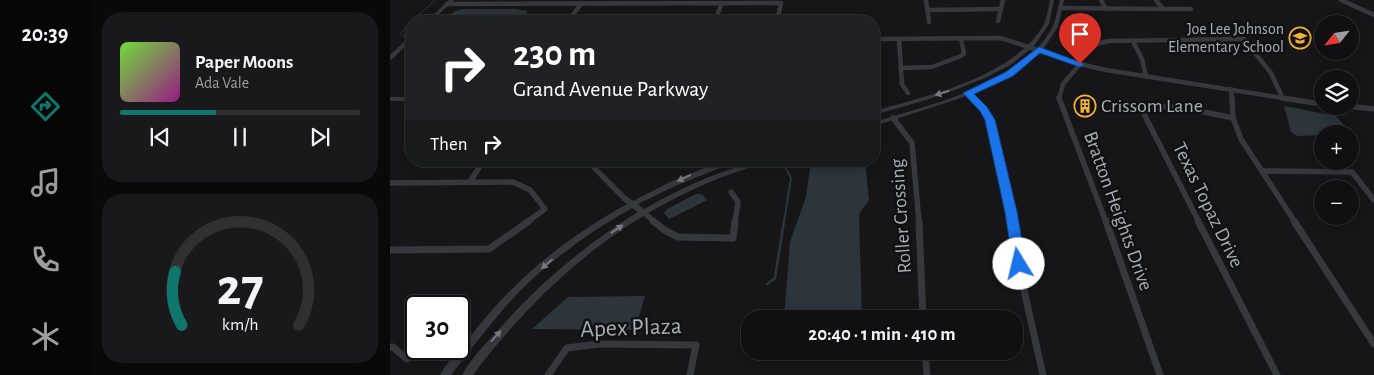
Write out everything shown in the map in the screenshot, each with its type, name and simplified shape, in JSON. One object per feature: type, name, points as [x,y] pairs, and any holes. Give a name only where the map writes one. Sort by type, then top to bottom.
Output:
[{"type":"street","points":[[926,0],[929,22]]},
{"type":"street","points":[[998,21],[1003,0]]},
{"type":"street","points":[[880,111],[974,82],[1002,68],[1030,46],[1047,26],[1052,0]]},
{"type":"street","points":[[880,122],[968,93],[1010,74],[1039,50],[1054,32],[1062,0]]},
{"type":"street","points":[[1101,0],[1106,10]]},
{"type":"street","points":[[1156,0],[1163,9]]},
{"type":"street","points":[[1341,0],[1374,15]]},
{"type":"street","points":[[436,15],[450,2],[581,4],[781,3],[778,15]]},
{"type":"street","points":[[573,15],[581,4]]},
{"type":"street","points":[[717,15],[722,4]]},
{"type":"street","points":[[1061,8],[1106,10],[1191,8]]},
{"type":"street","points":[[928,10],[1001,10]]},
{"type":"street","points":[[902,68],[939,66],[961,56],[964,54],[961,38]]},
{"type":"street","points":[[880,39],[1000,38],[1030,46],[1080,64],[1106,70],[1314,103]]},
{"type":"street","points":[[899,39],[902,84],[908,93]]},
{"type":"street","points":[[1097,44],[1108,41],[1244,39],[1271,73],[1283,99]]},
{"type":"street","points":[[1133,41],[1142,58],[1146,76]]},
{"type":"street","points":[[390,58],[405,44]]},
{"type":"street","name":"Bratton Heights Drive","points":[[1080,64],[1063,83],[1059,91],[1060,99],[1104,215],[1160,375]]},
{"type":"street","points":[[1231,89],[1233,118],[1241,140],[1374,344]]},
{"type":"street","points":[[968,93],[984,110],[990,120],[1011,212],[1022,281],[1043,375]]},
{"type":"street","points":[[390,99],[405,100]]},
{"type":"street","name":"Texas Topaz Drive","points":[[1233,118],[1180,108],[1140,106],[1276,375]]},
{"type":"street","points":[[1359,107],[1374,109]]},
{"type":"street","name":"Roller Crossing","points":[[893,118],[908,138],[914,154],[919,210],[923,310]]},
{"type":"street","points":[[470,182],[479,167]]},
{"type":"street","points":[[593,167],[624,198],[666,231],[678,236],[732,238],[738,202],[731,192]]},
{"type":"street","points":[[445,375],[478,332],[517,289],[560,252],[632,203],[713,167]]},
{"type":"street","points":[[467,375],[491,341],[537,292],[582,254],[643,212],[708,180],[745,167]]},
{"type":"street","points":[[1262,171],[1352,172],[1374,200]]},
{"type":"street","points":[[390,184],[513,182],[530,190],[546,209],[489,249],[390,250]]},
{"type":"street","name":"Apex Plaza","points":[[548,375],[567,348],[599,344],[696,345],[690,375]]},
{"type":"street","points":[[390,347],[393,347],[405,357]]},
{"type":"street","points":[[926,360],[927,375]]},
{"type":"shaded area","points":[[464,9],[515,9],[528,11],[525,15],[450,15],[455,11]]},
{"type":"shaded area","points":[[1284,106],[1314,112],[1314,115],[1336,116],[1344,125],[1314,125],[1314,135],[1297,136],[1291,132]]},
{"type":"shaded area","points":[[810,167],[866,167],[869,200],[859,214],[862,310],[785,310],[790,242],[806,197]]},
{"type":"shaded area","points":[[696,194],[702,194],[707,200],[669,219],[664,213],[667,209]]},
{"type":"shaded area","points":[[645,296],[635,330],[532,329],[568,297]]},
{"type":"building","name":"Crissom Lane","points":[[1075,103],[1092,103],[1095,110],[1078,110]]},
{"type":"waterway","points":[[419,15],[435,0]]},
{"type":"waterway","points":[[405,29],[400,34],[405,38]]},
{"type":"waterway","points":[[784,222],[791,178],[785,167]]},
{"type":"waterway","points":[[767,284],[775,278],[784,221]]},
{"type":"place","name":"Joe Lee Johnson Elementary School","points":[[1300,38]]},
{"type":"place","name":"Crissom Lane","points":[[1085,106]]},
{"type":"route","points":[[1019,264],[1011,212],[990,120],[984,110],[968,93],[1010,74],[1039,50],[1080,64]]}]
